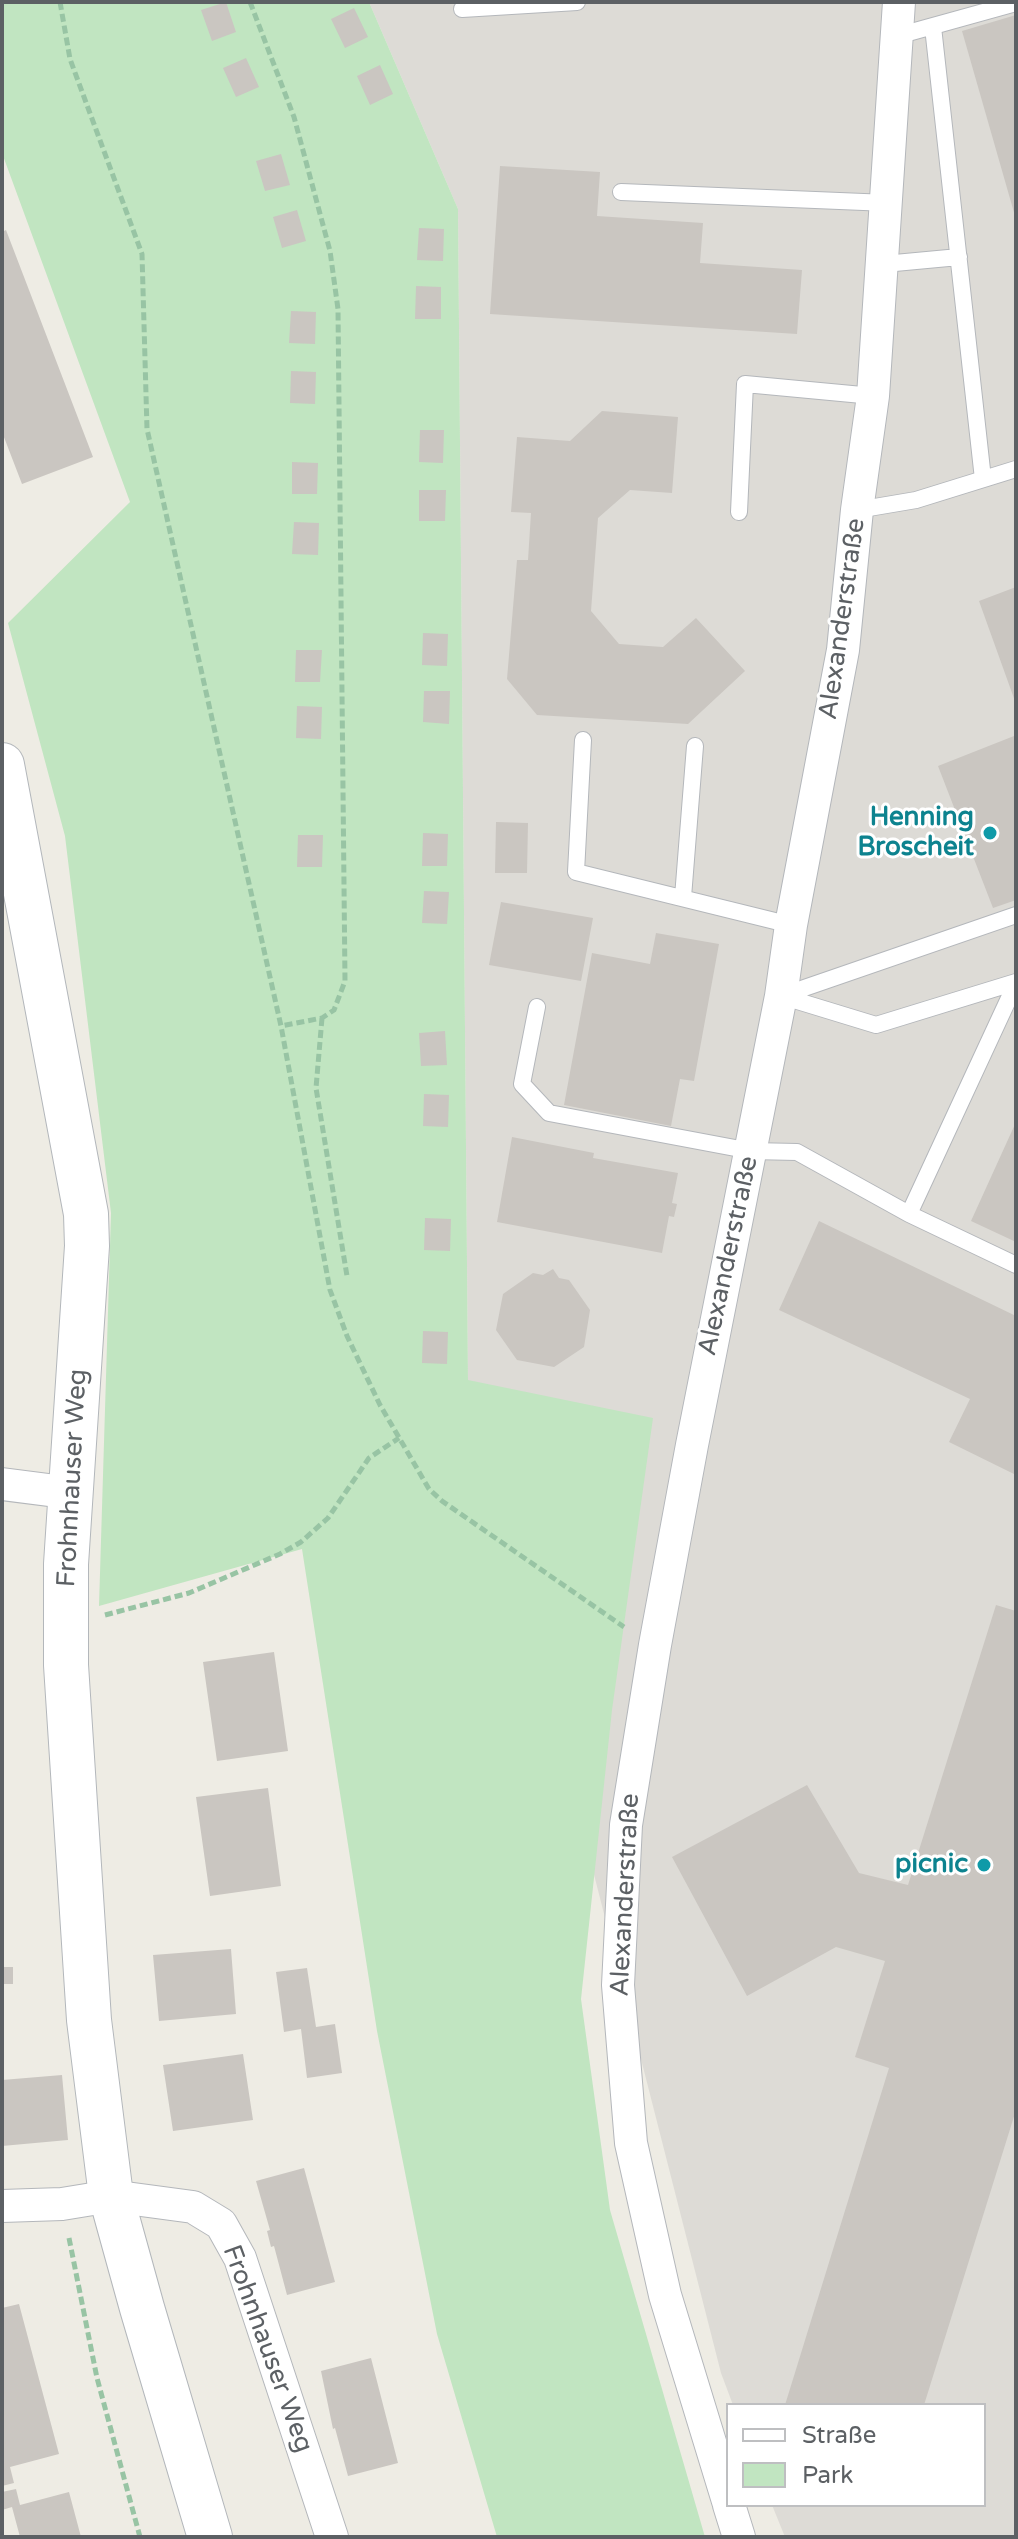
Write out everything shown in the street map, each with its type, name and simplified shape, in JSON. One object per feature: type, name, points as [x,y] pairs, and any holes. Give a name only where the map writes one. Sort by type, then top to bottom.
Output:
[{"type":"main road","name":"Frohnhauser Weg","points":[[2,765],[86,1214],[87,1246],[66,1564],[66,1627],[67,1709],[89,2020],[111,2196],[210,2537]]},
{"type":"street","name":"Alexanderstraße","points":[[726,2493],[665,2295],[631,2143],[618,1985],[626,1825],[655,1645],[712,1334],[781,996],[791,925],[843,650],[857,510],[873,396],[899,2]]},
{"type":"street","points":[[2,1484],[72,1493]]},
{"type":"street","points":[[2,2206],[62,2204],[111,2196]]},
{"type":"street","name":"Frohnhauser Weg","points":[[111,2196],[193,2207],[221,2224],[240,2258],[332,2537]]},
{"type":"street","name":"Alexanderstraße","points":[[730,2507],[739,2537]]},
{"type":"lane","points":[[462,9],[577,2]]},
{"type":"lane","points":[[897,36],[1016,3]]},
{"type":"lane","points":[[933,27],[983,479]]},
{"type":"lane","points":[[621,192],[888,203]]},
{"type":"lane","points":[[884,264],[959,257]]},
{"type":"lane","points":[[739,512],[745,384],[873,396]]},
{"type":"lane","points":[[857,510],[916,500],[1016,469]]},
{"type":"lane","points":[[583,740],[576,872],[791,925]]},
{"type":"lane","points":[[683,897],[695,746]]},
{"type":"lane","points":[[781,996],[1016,915]]},
{"type":"lane","points":[[781,996],[876,1025],[1016,982]]},
{"type":"lane","points":[[909,1214],[1016,982]]},
{"type":"lane","points":[[537,1007],[522,1084],[549,1113],[751,1151],[797,1152],[909,1214],[1016,1265]]},
{"type":"path","points":[[60,2],[70,59],[142,254],[147,429],[281,1026],[330,1290],[361,1367],[429,1489],[610,1617],[655,1645]]},
{"type":"path","points":[[250,2],[294,117],[330,251],[338,309],[345,981],[334,1010],[322,1018],[281,1026]]},
{"type":"path","points":[[322,1018],[316,1088],[347,1276]]},
{"type":"path","points":[[66,1627],[189,1593],[280,1554],[314,1532],[328,1518],[369,1458],[399,1438]]},
{"type":"path","points":[[62,2204],[97,2378],[140,2537]]},
{"type":"shaded area","points":[[369,2],[1016,2],[1016,2537],[785,2537],[773,2507],[986,2507],[986,2403],[732,2403],[721,2373],[468,1380],[458,209]]},
{"type":"green space","points":[[2,2],[369,2],[458,209],[468,1380],[653,1418],[612,1710],[581,1999],[610,2210],[705,2537],[497,2537],[437,2334],[377,2031],[302,1549],[99,1606],[111,1213],[65,836],[8,623],[130,502],[2,153]]},
{"type":"building","points":[[226,2],[236,32],[212,41],[201,10]]},
{"type":"building","points":[[354,8],[368,37],[345,48],[331,19]]},
{"type":"building","points":[[1016,15],[1016,216],[1015,216],[962,31]]},
{"type":"building","points":[[246,58],[259,87],[236,97],[223,68]]},
{"type":"building","points":[[380,65],[393,94],[370,105],[357,76]]},
{"type":"building","points":[[281,154],[290,185],[265,191],[256,161]]},
{"type":"building","points":[[500,166],[600,172],[597,216],[703,223],[700,263],[802,270],[797,334],[490,314]]},
{"type":"building","points":[[297,210],[306,241],[282,248],[273,217]]},
{"type":"building","points":[[419,228],[444,229],[443,261],[417,260]]},
{"type":"building","points":[[6,230],[93,457],[22,484],[2,432],[2,232]]},
{"type":"building","points":[[416,286],[441,287],[441,319],[415,319]]},
{"type":"building","points":[[291,311],[316,312],[315,344],[289,343]]},
{"type":"building","points":[[291,371],[316,372],[315,404],[290,403]]},
{"type":"building","points":[[602,411],[678,417],[672,493],[630,490],[598,518],[591,611],[619,644],[663,647],[696,618],[745,671],[688,724],[537,715],[507,679],[517,560],[528,560],[531,513],[511,512],[517,437],[570,441]]},
{"type":"building","points":[[420,430],[444,430],[443,463],[419,462]]},
{"type":"building","points":[[292,462],[318,463],[317,494],[292,494]]},
{"type":"building","points":[[419,490],[446,490],[445,521],[419,521]]},
{"type":"building","points":[[294,522],[319,523],[318,555],[292,554]]},
{"type":"building","points":[[1016,587],[1016,704],[979,601]]},
{"type":"building","points":[[423,633],[448,634],[447,666],[422,665]]},
{"type":"building","points":[[296,650],[322,650],[320,682],[295,682]]},
{"type":"building","points":[[424,691],[450,691],[449,724],[423,722]]},
{"type":"building","points":[[297,706],[322,707],[321,739],[296,738]]},
{"type":"building","name":"Henning Broscheit","points":[[1014,736],[1016,900],[993,908],[938,766]]},
{"type":"building","points":[[496,822],[528,823],[527,873],[495,873]]},
{"type":"building","points":[[423,833],[448,834],[447,866],[422,866]]},
{"type":"building","points":[[298,835],[323,835],[322,867],[297,867]]},
{"type":"building","points":[[424,891],[449,892],[447,924],[422,923]]},
{"type":"building","points":[[501,902],[593,918],[581,981],[489,965]]},
{"type":"building","points":[[656,933],[719,944],[694,1081],[680,1079],[671,1126],[564,1105],[592,953],[650,964]]},
{"type":"building","points":[[445,1031],[447,1065],[421,1066],[419,1033]]},
{"type":"building","points":[[424,1094],[449,1095],[448,1127],[423,1126]]},
{"type":"building","points":[[1016,1122],[1016,1242],[971,1221]]},
{"type":"building","points":[[512,1137],[594,1153],[593,1158],[678,1173],[672,1203],[677,1204],[674,1217],[669,1216],[662,1253],[497,1222]]},
{"type":"building","points":[[425,1218],[451,1219],[450,1251],[424,1250]]},
{"type":"building","points":[[819,1221],[1016,1316],[1016,1475],[949,1442],[970,1399],[779,1310]]},
{"type":"building","points":[[553,1269],[559,1278],[569,1280],[590,1310],[584,1347],[554,1367],[517,1360],[496,1330],[503,1294],[533,1273],[543,1275]]},
{"type":"building","points":[[423,1331],[448,1332],[447,1364],[422,1363]]},
{"type":"building","points":[[996,1605],[1016,1611],[1016,2110],[925,2403],[786,2403],[889,2068],[855,2057],[885,1961],[836,1947],[747,1996],[672,1857],[807,1785],[859,1873],[908,1885]]},
{"type":"building","points":[[274,1652],[288,1751],[217,1761],[203,1662]]},
{"type":"building","points":[[268,1788],[281,1886],[210,1896],[196,1797]]},
{"type":"building","points":[[231,1949],[236,2014],[159,2021],[153,1955]]},
{"type":"building","points":[[2,1967],[13,1967],[13,1984],[2,1984]]},
{"type":"building","points":[[307,1968],[316,2027],[335,2024],[342,2073],[307,2078],[301,2029],[284,2032],[276,1972]]},
{"type":"building","points":[[243,2054],[253,2120],[173,2131],[163,2065]]},
{"type":"building","points":[[62,2075],[68,2140],[2,2146],[2,2080]]},
{"type":"building","points":[[304,2168],[335,2282],[287,2295],[274,2246],[271,2247],[267,2231],[270,2230],[256,2181]]},
{"type":"building","points":[[19,2304],[59,2454],[10,2467],[14,2483],[2,2486],[2,2308]]},
{"type":"building","points":[[371,2358],[398,2463],[348,2476],[333,2429],[321,2371]]},
{"type":"building","points":[[16,2489],[20,2505],[69,2492],[81,2537],[20,2537],[12,2507],[2,2510],[2,2492]]},
{"type":"place","name":"Henning Broscheit","points":[[990,833]]},
{"type":"place","name":"picnic","points":[[984,1865]]}]
